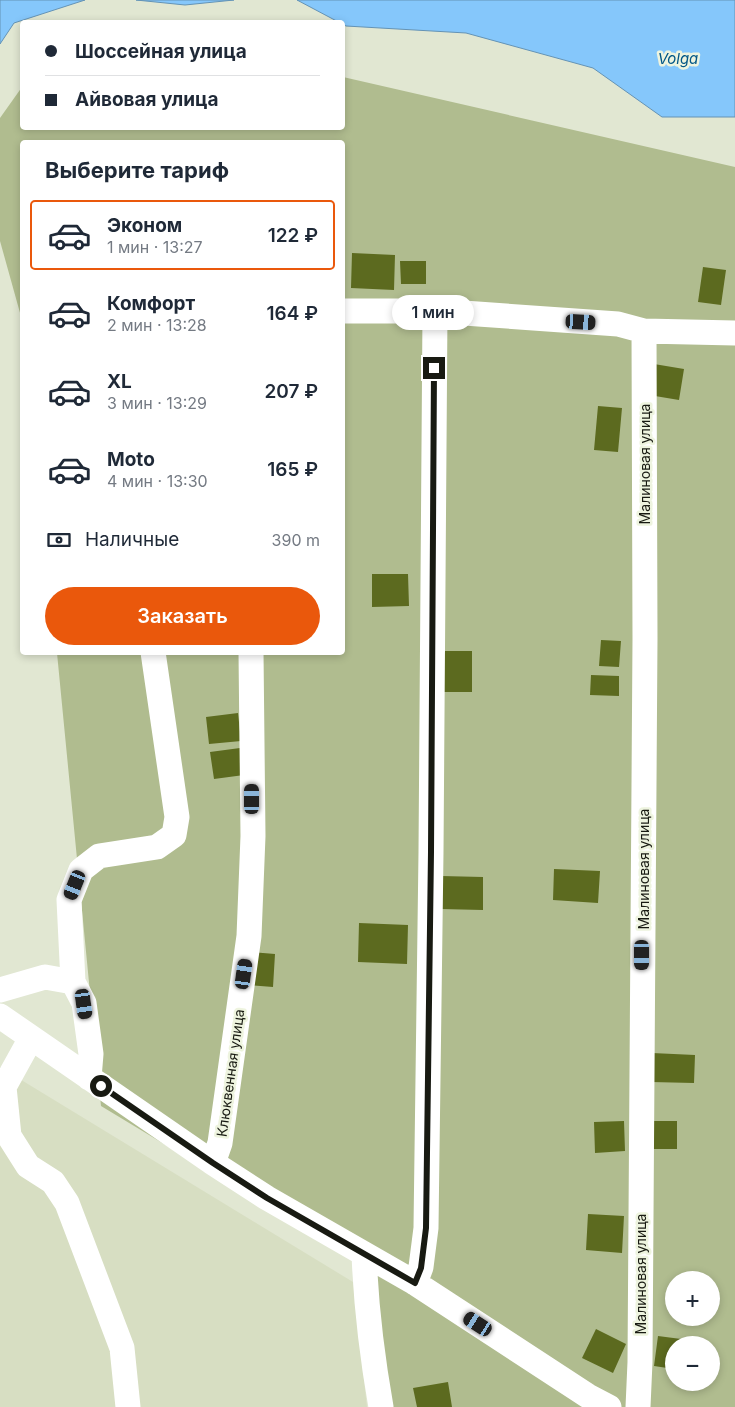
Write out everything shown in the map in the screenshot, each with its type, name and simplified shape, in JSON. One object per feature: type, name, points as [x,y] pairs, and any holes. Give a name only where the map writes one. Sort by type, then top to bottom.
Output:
[{"type":"street","points":[[345,311],[435,311],[618,324],[644,331],[735,333]]},
{"type":"street","points":[[415,1283],[421,1268],[426,1228],[435,311]]},
{"type":"street","name":"Малиновая улица","points":[[638,1407],[640,1362],[645,649],[644,331]]},
{"type":"street","points":[[89,1078],[91,1054],[84,1004],[73,982],[69,900],[81,870],[99,856],[157,847],[174,835],[177,818],[153,655]]},
{"type":"street","name":"Клюквенная улица","points":[[213,1163],[220,1143],[249,936],[253,836],[251,655]]},
{"type":"street","points":[[0,990],[44,977],[73,982]]},
{"type":"street","points":[[0,1016],[267,1198],[415,1283],[588,1396],[609,1407]]},
{"type":"street","points":[[31,1038],[4,1087],[9,1136],[28,1166],[53,1182],[67,1202],[122,1348],[128,1407]]},
{"type":"street","points":[[364,1254],[372,1354],[381,1407]]},
{"type":"shaded area","points":[[345,77],[735,167],[735,1407],[386,1407],[371,1269],[101,1106],[57,655],[345,655],[345,140],[20,140],[20,313],[0,241],[0,118],[20,90],[20,130],[345,130]]},
{"type":"shaded area","points":[[0,1067],[353,1282],[367,1407],[0,1407]]},
{"type":"water","points":[[0,0],[85,0],[14,23],[0,44]]},
{"type":"water","points":[[136,0],[234,0],[185,5]]},
{"type":"water","name":"Volga","points":[[297,0],[735,0],[735,117],[662,117],[593,68],[466,33],[346,26],[345,20],[335,20]]},
{"type":"building","points":[[352,253],[395,255],[394,290],[351,288]]},
{"type":"building","points":[[400,261],[426,261],[426,284],[401,284]]},
{"type":"building","points":[[703,267],[726,270],[721,305],[698,302]]},
{"type":"building","points":[[654,364],[684,369],[679,400],[649,395]]},
{"type":"building","points":[[598,406],[622,408],[618,452],[594,450]]},
{"type":"building","points":[[372,574],[408,574],[409,606],[372,607]]},
{"type":"building","points":[[601,640],[621,641],[619,667],[599,666]]},
{"type":"building","points":[[442,651],[472,651],[472,692],[442,692]]},
{"type":"building","points":[[591,675],[619,676],[619,696],[590,695]]},
{"type":"building","points":[[238,713],[241,741],[209,744],[206,717]]},
{"type":"building","points":[[240,748],[244,775],[214,779],[210,752]]},
{"type":"building","points":[[554,869],[600,871],[598,903],[553,900]]},
{"type":"building","points":[[441,876],[483,877],[483,910],[440,909]]},
{"type":"building","points":[[359,923],[408,925],[407,964],[358,962]]},
{"type":"building","points":[[251,952],[275,954],[273,987],[248,985]]},
{"type":"building","points":[[652,1053],[695,1055],[694,1083],[651,1082]]},
{"type":"building","points":[[624,1121],[625,1151],[595,1153],[594,1122]]},
{"type":"building","points":[[650,1121],[677,1121],[677,1149],[651,1149]]},
{"type":"building","points":[[588,1214],[624,1216],[622,1253],[586,1250]]},
{"type":"building","points":[[596,1329],[626,1344],[613,1373],[582,1358]]},
{"type":"building","points":[[658,1336],[665,1337],[665,1368],[654,1366]]},
{"type":"building","points":[[448,1382],[452,1407],[417,1407],[413,1388]]},
{"type":"route","points":[[101,1086],[267,1198],[415,1283],[421,1268],[426,1228],[431,852],[434,368]]}]
